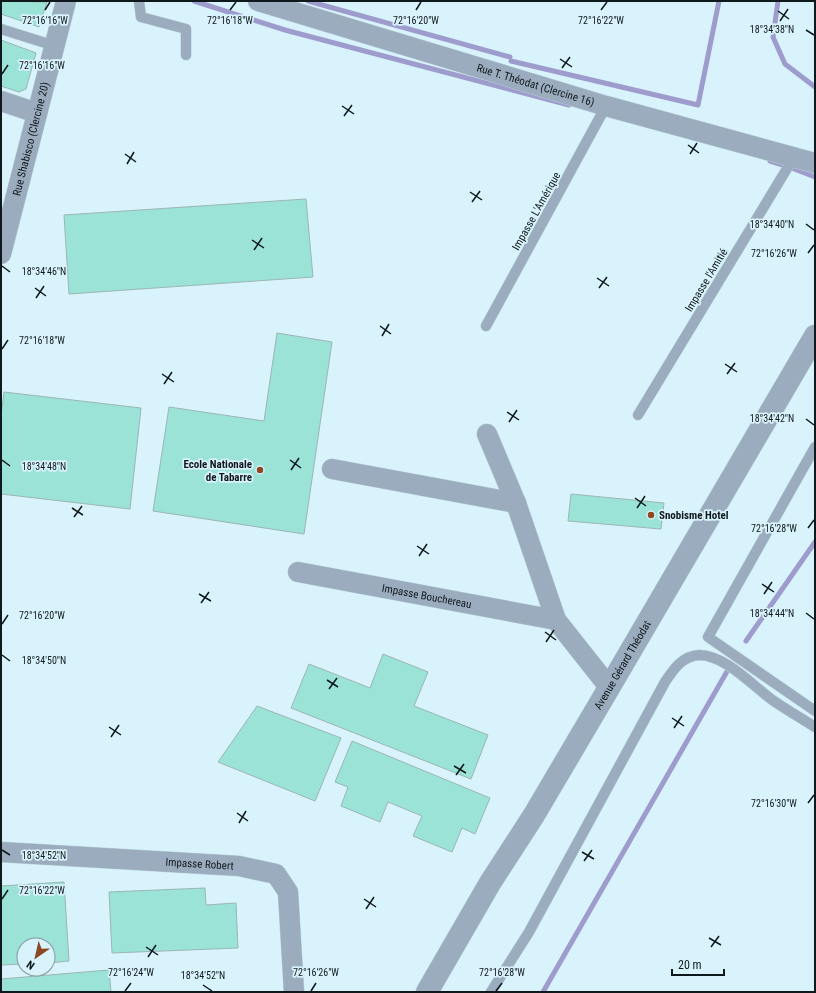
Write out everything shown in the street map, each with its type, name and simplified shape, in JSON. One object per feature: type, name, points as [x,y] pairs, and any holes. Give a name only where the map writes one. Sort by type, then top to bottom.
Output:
[{"type":"street","name":"Rue Shabisco (Clercine 20)","points":[[1,254],[66,1]]},
{"type":"street","name":"Rue T. Théodat (Clercine 16)","points":[[258,1],[606,106],[815,163]]},
{"type":"street","points":[[1,102],[37,113]]},
{"type":"street","name":"Avenue Gérard Théodat","points":[[427,992],[490,883],[534,815],[815,336]]},
{"type":"street","points":[[488,434],[516,503],[556,620],[609,687]]},
{"type":"street","points":[[332,469],[516,503]]},
{"type":"street","name":"Impasse Bouchereau","points":[[298,572],[556,620]]},
{"type":"street","name":"Impasse Robert","points":[[1,852],[239,866],[276,874],[288,892],[294,992]]},
{"type":"lane","points":[[139,1],[141,17],[186,29],[186,55]]},
{"type":"lane","points":[[1,30],[55,46]]},
{"type":"lane","name":"Impasse L'Amérique","points":[[486,326],[606,106]]},
{"type":"lane","name":"Impasse l'Amitié","points":[[638,415],[794,157]]},
{"type":"lane","points":[[815,447],[708,638],[815,711]]},
{"type":"lane","points":[[491,992],[530,932],[665,682],[679,662],[699,655],[718,660],[751,681],[771,698],[815,727]]},
{"type":"building","points":[[1,1],[47,2],[39,27],[1,14]]},
{"type":"building","points":[[1,40],[36,53],[26,89],[19,92],[1,86]]},
{"type":"building","points":[[306,199],[313,277],[69,294],[64,215]]},
{"type":"building","points":[[277,333],[332,342],[304,534],[153,511],[169,407],[264,421]]},
{"type":"building","points":[[4,392],[141,408],[130,509],[1,494],[1,416]]},
{"type":"building","points":[[571,494],[664,503],[661,529],[568,521]]},
{"type":"building","points":[[383,654],[428,672],[414,706],[488,735],[471,779],[291,708],[309,664],[370,688]]},
{"type":"building","points":[[257,706],[341,738],[315,801],[218,762]]},
{"type":"building","points":[[352,741],[490,798],[475,834],[462,828],[452,852],[413,836],[422,816],[388,802],[380,822],[341,806],[348,787],[335,782]]},
{"type":"building","points":[[64,882],[69,961],[56,962],[56,937],[16,937],[16,964],[1,965],[1,886]]},
{"type":"building","points":[[205,888],[206,905],[236,903],[238,948],[112,953],[109,892]]},
{"type":"building","points":[[109,970],[111,992],[1,992],[1,979],[56,977],[56,974]]},
{"type":"waterway","points":[[194,1],[285,30],[569,105]]},
{"type":"waterway","points":[[308,1],[510,57]]},
{"type":"waterway","points":[[511,61],[698,105],[719,1]]},
{"type":"waterway","points":[[778,1],[773,37],[785,64],[815,87]]},
{"type":"waterway","points":[[770,161],[786,166]]},
{"type":"waterway","points":[[789,167],[815,177]]},
{"type":"waterway","points":[[746,641],[815,542]]},
{"type":"waterway","points":[[543,992],[729,668]]},
{"type":"place","name":"Ecole Nationale de Tabarre","points":[[260,470]]},
{"type":"place","name":"Snobisme Hotel","points":[[651,515]]}]
